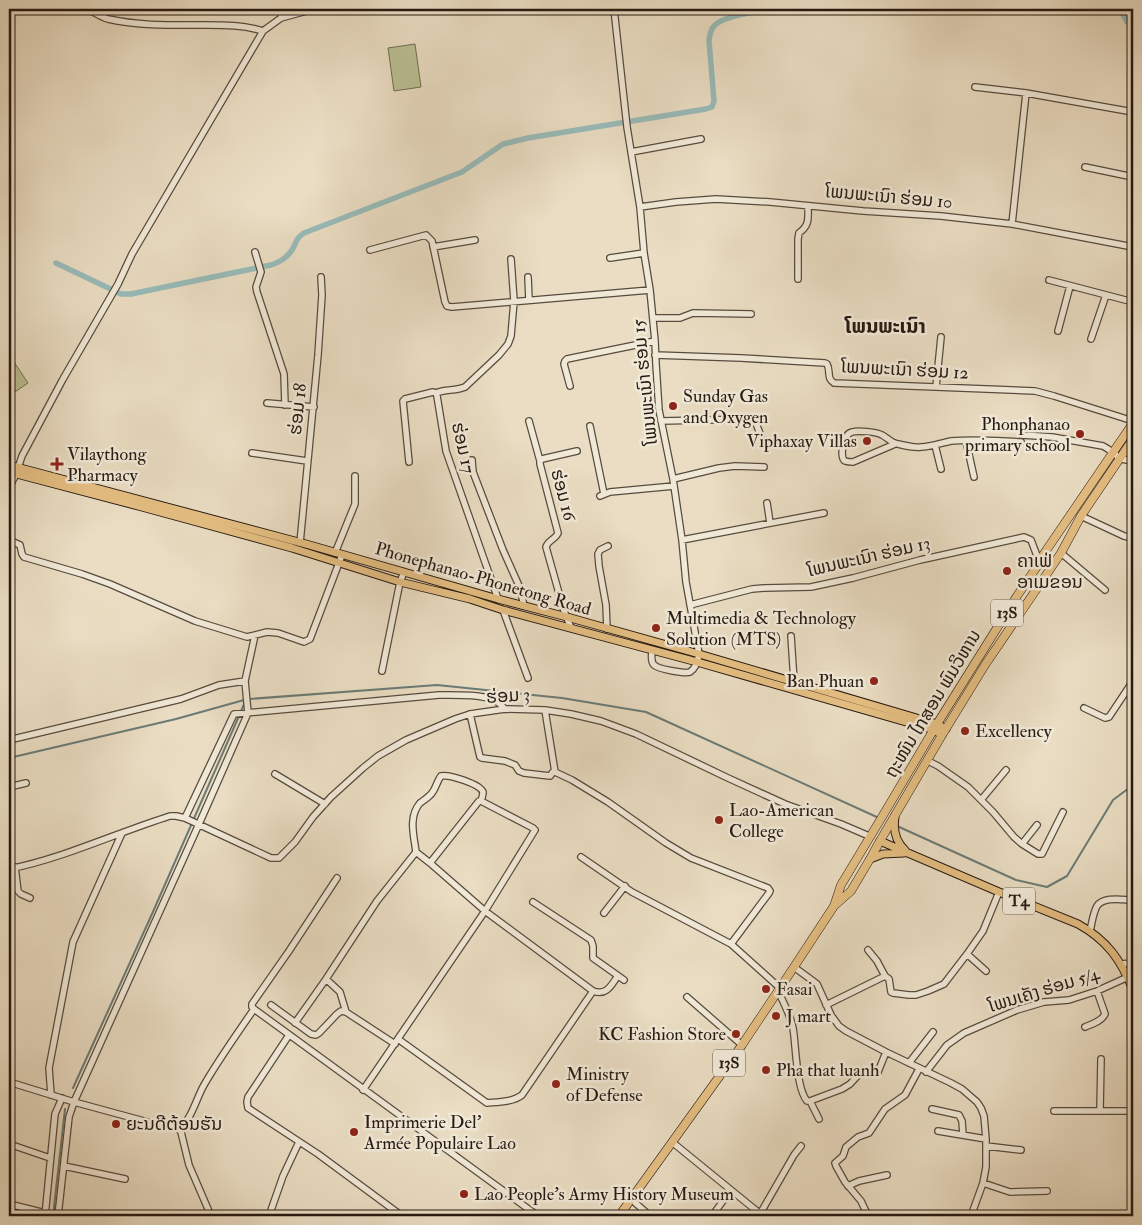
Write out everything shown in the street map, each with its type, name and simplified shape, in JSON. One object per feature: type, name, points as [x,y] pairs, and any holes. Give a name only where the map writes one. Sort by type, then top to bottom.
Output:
[{"type":"highway","name":"ຖະໜົນ ໄກສອນ ພົມວິຫານ","points":[[619,1216],[742,1045],[834,906],[841,885],[869,836],[1002,620],[1039,561],[1133,422]]},
{"type":"highway","name":"ຖະໜົນ ໄກສອນ ພົມວິຫານ","points":[[834,906],[851,891],[985,665],[1061,553],[1081,516],[1133,440]]},
{"type":"highway","points":[[869,836],[880,841]]},
{"type":"main road","name":"Phonephanao-Phonetong Road","points":[[9,465],[14,471],[142,507],[404,572],[471,595],[503,610],[936,727]]},
{"type":"main road","name":"Phonephanao-Phonetong Road","points":[[14,471],[300,543],[339,556],[400,582],[498,599],[699,654],[794,681],[936,727],[944,732]]},
{"type":"main road","points":[[896,814],[895,836],[900,846],[909,854]]},
{"type":"main road","name":"T4","points":[[880,841],[1078,924],[1090,931],[1105,944],[1121,964],[1133,990]]},
{"type":"main road","points":[[870,859],[883,854],[909,854]]},
{"type":"street","points":[[87,9],[108,19],[131,22],[161,25],[228,25],[263,31]]},
{"type":"street","points":[[281,18],[282,9]]},
{"type":"street","points":[[9,488],[14,471],[63,379],[111,297],[132,254],[263,31],[281,18],[314,9]]},
{"type":"street","name":"ໂພນພະເນົາ ຮ່ອມ 15","points":[[614,9],[630,152],[640,207],[644,253],[650,290],[661,420],[673,478],[686,582],[699,654],[697,662]]},
{"type":"street","points":[[975,87],[1026,92],[1133,112]]},
{"type":"street","points":[[1012,224],[1026,92]]},
{"type":"street","points":[[630,152],[701,139]]},
{"type":"street","points":[[1085,167],[1133,177]]},
{"type":"street","name":"ໂພນພະເນົາ ຮ່ອມ 10","points":[[640,207],[716,199],[770,202],[941,216],[1012,224],[1133,247]]},
{"type":"street","points":[[798,279],[798,239],[799,233],[808,225],[808,206]]},
{"type":"street","points":[[370,250],[426,235],[432,242],[443,298],[447,306],[452,307],[650,290]]},
{"type":"street","points":[[433,247],[475,240]]},
{"type":"street","points":[[256,252],[261,272],[256,287],[284,374],[285,405]]},
{"type":"street","points":[[610,258],[644,253]]},
{"type":"street","points":[[409,462],[403,401],[433,392],[465,387],[508,344],[511,336],[514,301],[511,259]]},
{"type":"street","points":[[528,277],[529,300]]},
{"type":"street","name":"ຮ່ອມ 18","points":[[300,543],[314,407],[322,295],[321,278]]},
{"type":"street","points":[[1049,280],[1133,302]]},
{"type":"street","points":[[1058,331],[1070,286]]},
{"type":"street","points":[[1091,340],[1106,295]]},
{"type":"street","points":[[653,318],[680,318],[693,313],[752,314]]},
{"type":"street","points":[[936,387],[941,337]]},
{"type":"street","points":[[570,386],[564,364],[567,359],[655,340]]},
{"type":"street","name":"ໂພນພະເນົາ ຮ່ອມ 12","points":[[656,355],[825,363],[828,367],[828,376],[834,383],[1035,391],[1133,422]]},
{"type":"street","name":"ຮ່ອມ 17","points":[[436,393],[446,451],[498,599]]},
{"type":"street","points":[[267,403],[314,407]]},
{"type":"street","points":[[661,420],[752,419],[755,420],[761,436]]},
{"type":"street","points":[[529,420],[540,461]]},
{"type":"street","points":[[590,426],[602,495],[618,491],[674,486]]},
{"type":"street","points":[[895,444],[853,462],[847,462],[842,457],[844,440],[847,434],[852,432],[882,434],[895,444],[922,448],[966,440],[1021,442]]},
{"type":"street","points":[[1022,435],[1052,437],[1103,446],[1121,459],[1133,461]]},
{"type":"street","points":[[966,440],[974,477]]},
{"type":"street","points":[[936,445],[941,469]]},
{"type":"street","name":"ຮ່ອມ 16","points":[[571,628],[546,547],[549,541],[558,534],[546,492],[540,461],[543,458],[577,451]]},
{"type":"street","points":[[252,453],[307,461]]},
{"type":"street","points":[[472,460],[473,472],[520,588],[524,606]]},
{"type":"street","points":[[673,478],[735,466],[764,467]]},
{"type":"street","points":[[9,540],[20,545],[24,557],[110,584],[195,621],[247,637],[268,632],[278,633],[301,642],[309,640],[312,634],[339,556],[355,504],[355,476]]},
{"type":"street","points":[[767,502],[770,523]]},
{"type":"street","points":[[682,540],[824,513]]},
{"type":"street","points":[[1081,516],[1124,536],[1133,538]]},
{"type":"street","name":"ໂພນພະເນົາ ຮ່ອມ 13","points":[[690,605],[764,588],[811,586],[845,580],[920,560],[1024,537],[1031,540],[1039,561]]},
{"type":"street","points":[[607,629],[606,606],[598,554],[600,550],[608,546]]},
{"type":"street","points":[[1061,553],[1105,590]]},
{"type":"street","points":[[382,671],[400,582],[404,572]]},
{"type":"street","points":[[503,610],[528,678]]},
{"type":"street","points":[[58,1216],[70,1117],[74,1102],[246,711],[245,683],[255,635]]},
{"type":"street","points":[[791,636],[794,681]]},
{"type":"street","points":[[652,650],[653,664],[657,667],[688,673],[697,662]]},
{"type":"street","points":[[1084,708],[1105,718],[1109,717],[1133,681]]},
{"type":"street","points":[[9,740],[181,699],[219,685],[245,683]]},
{"type":"street","points":[[30,898],[18,891],[12,868],[78,849],[170,816],[185,818],[232,716],[236,713],[439,695],[489,698],[498,702],[505,709]]},
{"type":"street","name":"ຮ່ອມ 3","points":[[185,818],[271,858],[279,858],[295,842],[325,804],[363,768],[378,756],[406,740],[470,714],[505,709],[544,710],[601,721],[636,734],[785,804],[869,836]]},
{"type":"street","points":[[544,710],[555,772]]},
{"type":"street","points":[[470,714],[480,757],[505,761],[515,765],[519,771],[524,773],[550,776],[555,772]]},
{"type":"street","points":[[928,760],[968,788],[1022,844],[1038,854],[1042,854],[1063,812]]},
{"type":"street","points":[[981,800],[1006,770]]},
{"type":"street","points":[[555,772],[608,802],[666,843],[691,858],[768,888],[770,893],[731,944]]},
{"type":"street","points":[[275,774],[325,804]]},
{"type":"street","points":[[430,863],[481,801],[483,795],[479,787],[451,776],[441,776],[433,791],[416,810],[413,820],[416,852],[485,911],[594,991],[599,993],[607,990],[617,976]]},
{"type":"street","points":[[9,787],[26,783]]},
{"type":"street","points":[[364,1090],[485,911],[535,830],[481,801]]},
{"type":"street","points":[[1022,844],[1037,825]]},
{"type":"street","points":[[51,1095],[49,1068],[75,936],[122,833]]},
{"type":"street","points":[[296,1023],[377,901],[416,852]]},
{"type":"street","points":[[581,857],[632,892],[731,944],[779,990],[793,1026],[800,1083],[804,1098],[807,1100],[842,1089],[850,1084],[863,1070],[877,1073],[886,1052]]},
{"type":"street","points":[[337,878],[252,1004],[252,1007],[538,1216]]},
{"type":"street","points":[[604,913],[625,886]]},
{"type":"street","points":[[868,950],[888,979],[891,992],[893,993],[916,995],[944,984],[983,931],[999,892]]},
{"type":"street","points":[[1090,931],[1095,911],[1101,903],[1108,900],[1133,900]]},
{"type":"street","points":[[533,902],[590,940],[593,946],[593,958],[624,980]]},
{"type":"street","points":[[967,954],[986,971]]},
{"type":"street","points":[[1121,964],[1133,963]]},
{"type":"street","points":[[794,967],[815,981],[819,986],[826,1005],[839,1026],[919,1069],[962,1089],[982,1108],[986,1139],[986,1167],[983,1183],[971,1216]]},
{"type":"street","points":[[826,1005],[885,976]]},
{"type":"street","name":"ໂພນເຄັງ ຮ່ອມ 5/4","points":[[926,1072],[947,1045],[964,1033],[1017,1010],[1044,1002],[1069,1000],[1097,991],[1128,977]]},
{"type":"street","points":[[326,979],[340,992],[346,1012]]},
{"type":"street","points":[[271,1005],[316,1035],[337,1014],[341,1011],[346,1012],[488,1102],[501,1102],[519,1098],[522,1095],[594,991]]},
{"type":"street","points":[[1085,1026],[1098,1021],[1105,1014],[1097,991]]},
{"type":"street","points":[[687,997],[742,1045]]},
{"type":"street","points":[[179,1129],[184,1124],[223,1054],[254,1009]]},
{"type":"street","points":[[908,1063],[933,1032]]},
{"type":"street","points":[[289,1035],[248,1097],[247,1104],[249,1110],[318,1154],[402,1216]]},
{"type":"street","points":[[1100,1112],[1102,1059]]},
{"type":"street","points":[[868,1216],[861,1202],[848,1186],[836,1166],[836,1162],[843,1156],[846,1147],[858,1137],[869,1133],[885,1109],[905,1095],[919,1069]]},
{"type":"street","points":[[9,1082],[155,1124],[176,1127],[181,1132],[189,1165],[211,1216]]},
{"type":"street","points":[[9,1204],[45,1214],[56,1114],[62,1098]]},
{"type":"street","points":[[810,1100],[819,1119]]},
{"type":"street","points":[[932,1109],[959,1114],[962,1121],[963,1135]]},
{"type":"street","points":[[1054,1111],[1133,1111]]},
{"type":"street","points":[[938,1130],[986,1139]]},
{"type":"street","points":[[269,1216],[283,1176],[299,1142]]},
{"type":"street","points":[[672,1142],[761,1215],[794,1155],[801,1146]]},
{"type":"street","points":[[9,1144],[50,1158]]},
{"type":"street","points":[[986,1146],[1021,1150]]},
{"type":"street","points":[[64,1166],[126,1179]]},
{"type":"street","points":[[848,1186],[859,1181],[887,1175]]},
{"type":"street","points":[[983,1183],[1010,1192],[1046,1192]]},
{"type":"street","points":[[712,1216],[731,1190]]},
{"type":"street","points":[[631,1199],[650,1216]]},
{"type":"green space","points":[[415,44],[421,87],[394,91],[388,48]]},
{"type":"green space","points":[[12,359],[28,383],[9,396],[9,361]]},
{"type":"waterway","points":[[56,263],[121,294],[131,294],[271,265],[288,255],[304,233],[462,172],[503,144],[528,138],[712,107],[714,101],[709,41],[712,29],[724,20],[770,9]]},
{"type":"waterway","points":[[1120,9],[1127,22],[1133,23]]},
{"type":"waterway","points":[[249,699],[437,685],[562,698],[646,712],[879,818]]},
{"type":"waterway","points":[[9,758],[176,719],[244,700]]},
{"type":"waterway","points":[[241,711],[245,702]]},
{"type":"waterway","points":[[73,1088],[239,716]]},
{"type":"waterway","points":[[897,826],[1016,880],[1047,887],[1067,876],[1113,800],[1133,785]]},
{"type":"waterway","points":[[53,1216],[65,1109]]},
{"type":"place","name":"Sunday Gas and Oxygen","points":[[673,406]]},
{"type":"place","name":"Phonphanao primary school","points":[[1080,434]]},
{"type":"place","name":"Viphaxay Villas","points":[[867,441]]},
{"type":"place","name":"Vilaythong Pharmacy","points":[[57,464]]},
{"type":"place","name":"ຄາເຟ່ ອາເມຂອນ","points":[[1007,571]]},
{"type":"place","name":"Multimedia & Technology Solution (MTS)","points":[[656,628]]},
{"type":"place","name":"Ban Phuan","points":[[874,681]]},
{"type":"place","name":"Excellency","points":[[965,731]]},
{"type":"place","name":"Lao-American College","points":[[719,820]]},
{"type":"place","name":"Fasai","points":[[766,989]]},
{"type":"place","name":"J mart","points":[[776,1016]]},
{"type":"place","name":"KC Fashion Store","points":[[736,1034]]},
{"type":"place","name":"Pha that luanh","points":[[766,1070]]},
{"type":"place","name":"Ministry of Defense","points":[[556,1084]]},
{"type":"place","name":"ຍະນດີຕ້ອນຮັນ","points":[[116,1124]]},
{"type":"place","name":"Imprimerie Del' Armée Populaire Lao","points":[[354,1132]]},
{"type":"place","name":"Lao People's Army History Museum","points":[[464,1194]]},
{"type":"district","name":"ໂພນພະເນົາ","points":[[885,326]]}]
